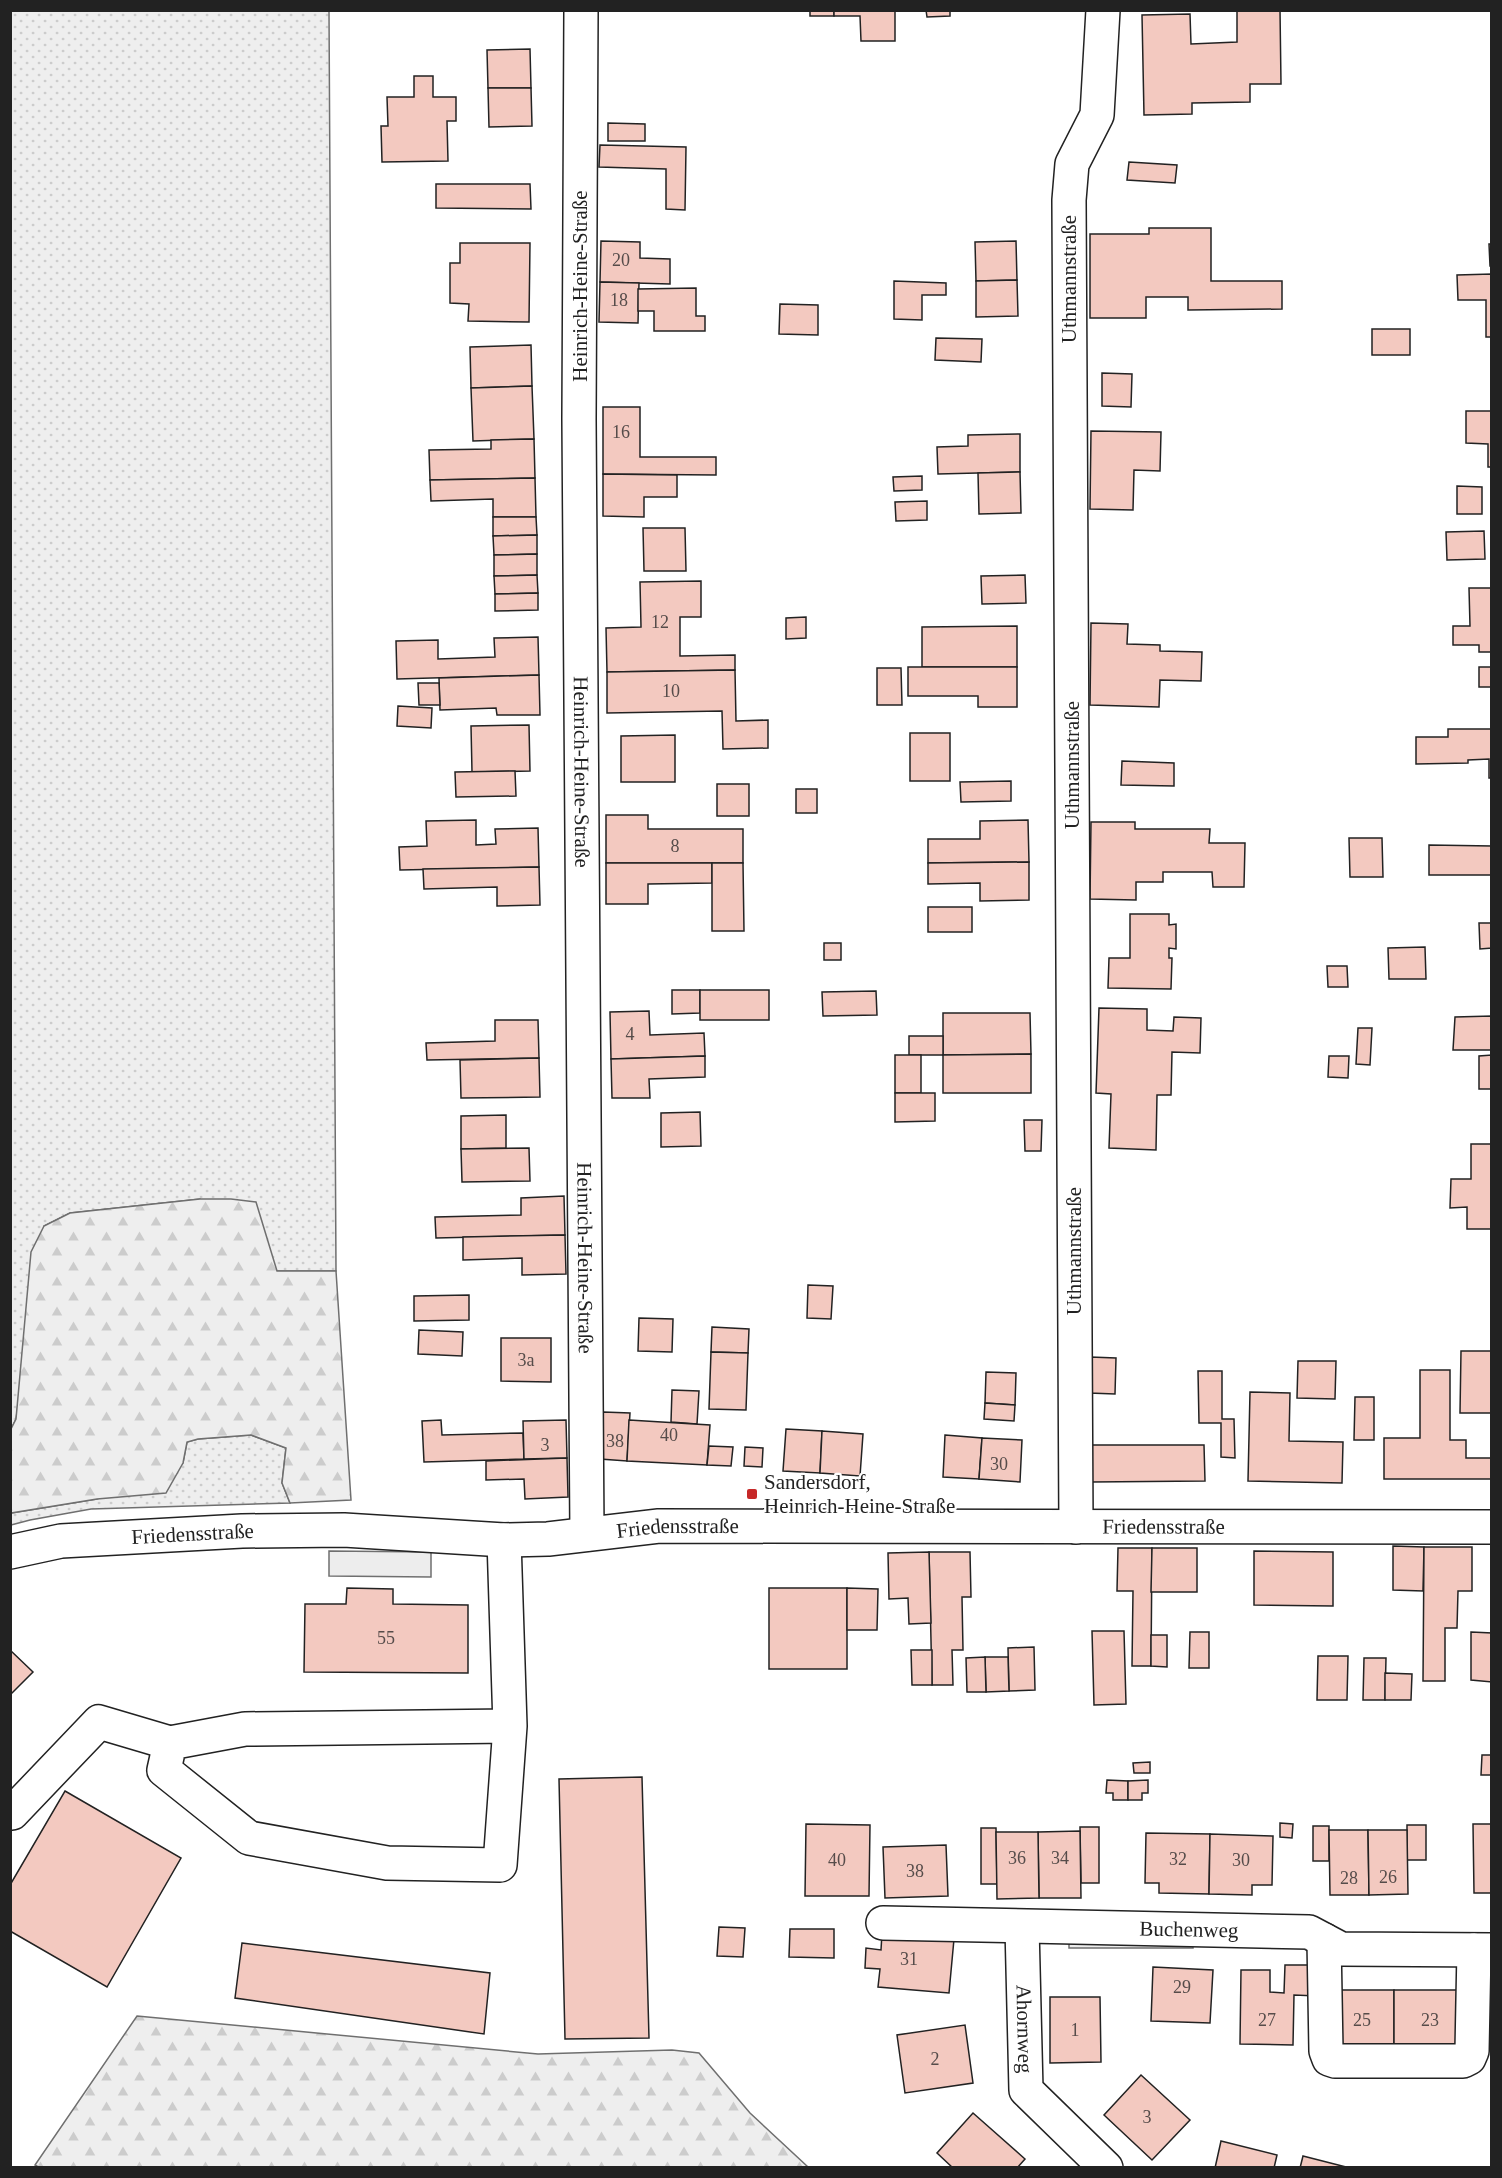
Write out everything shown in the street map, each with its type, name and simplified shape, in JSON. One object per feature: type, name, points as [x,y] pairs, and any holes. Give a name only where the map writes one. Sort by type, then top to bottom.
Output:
[{"type":"street","name":"Heinrich-Heine-Straße","points":[[581,10],[579,419],[587,1534]]},
{"type":"street","name":"Uthmannstraße","points":[[1076,1527],[1069,200],[1072,164],[1097,116],[1103,10]]},
{"type":"street","name":"Friedensstraße","points":[[10,1552],[71,1540],[242,1531],[344,1530],[504,1540],[548,1539],[659,1526],[1491,1527]]},
{"type":"street","points":[[170,1743],[164,1770],[249,1838],[387,1863],[500,1865],[510,1726],[504,1540]]},
{"type":"street","points":[[12,1813],[99,1722],[170,1743],[245,1729],[510,1726]]},
{"type":"street","name":"Buchenweg","points":[[883,1923],[1310,1932],[1341,1949],[1483,1950]]},
{"type":"street","name":"Ahornweg","points":[[1022,1927],[1026,2090],[1106,2168]]},
{"type":"street","points":[[1324,1940],[1326,2051],[1329,2059],[1335,2061],[1463,2061],[1469,2058],[1472,2051],[1483,1950]]},
{"type":"green space","points":[[11,11],[329,11],[336,1271],[277,1271],[200,1199],[70,1213],[44,1226],[16,1419],[11,1429]]},
{"type":"green space","points":[[200,1199],[256,1202],[277,1271],[336,1271],[351,1500],[290,1503],[282,1483],[286,1448],[251,1435],[187,1442],[183,1463],[166,1493],[97,1499],[11,1513],[11,1429],[16,1419],[31,1252],[44,1226],[70,1213]]},
{"type":"green space","points":[[251,1435],[286,1448],[282,1483],[290,1503],[91,1509],[11,1525],[11,1513],[97,1499],[183,1463],[187,1442]]},
{"type":"green space","points":[[137,2016],[538,2054],[672,2050],[699,2053],[750,2113],[808,2167],[40,2168],[35,2165]]},
{"type":"shaded area","points":[[329,1551],[431,1552],[431,1577],[329,1576]]},
{"type":"shaded area","points":[[1193,1939],[1193,1948],[1069,1948],[1069,1940]]},
{"type":"building","points":[[810,10],[834,10],[834,16],[810,16]]},
{"type":"building","points":[[834,10],[895,10],[895,41],[861,41],[860,16],[834,16]]},
{"type":"building","points":[[926,10],[950,10],[950,16],[927,17]]},
{"type":"building","points":[[1237,10],[1280,10],[1281,84],[1250,84],[1250,102],[1192,103],[1192,114],[1144,115],[1142,15],[1190,14],[1191,44],[1237,42]]},
{"type":"building","points":[[530,49],[531,88],[488,88],[487,50]]},
{"type":"building","points":[[414,76],[433,76],[433,97],[456,97],[456,121],[447,121],[448,161],[382,162],[381,126],[388,126],[387,97],[414,97]]},
{"type":"building","points":[[488,88],[531,88],[532,126],[489,127]]},
{"type":"building","points":[[608,123],[645,124],[645,141],[608,141]]},
{"type":"building","points":[[600,145],[686,147],[685,210],[666,209],[666,169],[599,167]]},
{"type":"building","points":[[1129,162],[1177,165],[1175,183],[1127,180]]},
{"type":"building","points":[[436,184],[530,184],[531,209],[436,208]]},
{"type":"building","points":[[1149,228],[1211,228],[1211,281],[1282,281],[1282,309],[1188,310],[1188,297],[1146,297],[1146,318],[1090,318],[1090,234],[1149,234]]},
{"type":"building","points":[[601,241],[640,242],[640,258],[670,259],[670,284],[600,282]]},
{"type":"building","points":[[1016,241],[1017,280],[976,281],[975,242]]},
{"type":"building","points":[[460,243],[530,243],[529,322],[468,321],[469,304],[450,303],[450,263],[460,263]]},
{"type":"building","points":[[1489,244],[1492,244],[1492,266],[1490,266]]},
{"type":"building","points":[[1492,274],[1492,337],[1486,337],[1486,300],[1458,300],[1457,275]]},
{"type":"building","points":[[1017,280],[1018,316],[976,317],[976,281]]},
{"type":"building","points":[[894,281],[946,283],[946,295],[922,295],[922,320],[894,319]]},
{"type":"building","points":[[600,282],[639,283],[638,323],[599,322]]},
{"type":"building","points":[[696,288],[696,316],[705,316],[705,331],[654,331],[654,311],[638,311],[638,289]]},
{"type":"building","points":[[780,304],[818,305],[818,335],[779,334]]},
{"type":"building","points":[[1372,329],[1410,329],[1410,355],[1372,355]]},
{"type":"building","points":[[936,338],[982,339],[981,362],[935,360]]},
{"type":"building","points":[[531,345],[532,386],[471,388],[470,347]]},
{"type":"building","points":[[1102,373],[1132,374],[1131,407],[1102,406]]},
{"type":"building","points":[[532,386],[534,439],[473,441],[471,388]]},
{"type":"building","points":[[603,407],[640,407],[640,457],[716,457],[716,475],[603,474]]},
{"type":"building","points":[[1466,411],[1492,411],[1492,467],[1488,467],[1488,444],[1466,443]]},
{"type":"building","points":[[1091,431],[1161,432],[1160,471],[1134,470],[1133,510],[1090,509]]},
{"type":"building","points":[[1020,434],[1020,472],[938,474],[937,447],[968,446],[968,435]]},
{"type":"building","points":[[534,439],[535,478],[430,480],[429,450],[491,449],[491,440]]},
{"type":"building","points":[[1020,472],[1021,513],[979,514],[978,473]]},
{"type":"building","points":[[603,474],[677,475],[677,497],[644,497],[644,517],[603,516]]},
{"type":"building","points":[[922,476],[922,490],[894,491],[893,477]]},
{"type":"building","points":[[535,478],[536,517],[493,517],[493,499],[431,501],[430,480]]},
{"type":"building","points":[[1457,486],[1482,487],[1482,514],[1457,514]]},
{"type":"building","points":[[927,501],[927,520],[896,521],[895,502]]},
{"type":"building","points":[[493,517],[536,517],[537,535],[493,536]]},
{"type":"building","points":[[643,528],[685,528],[686,571],[644,571]]},
{"type":"building","points":[[1484,531],[1485,559],[1447,560],[1446,532]]},
{"type":"building","points":[[537,535],[537,554],[494,555],[493,536]]},
{"type":"building","points":[[537,554],[537,575],[494,576],[494,555]]},
{"type":"building","points":[[537,575],[538,593],[495,594],[494,576]]},
{"type":"building","points":[[1025,575],[1026,603],[982,604],[981,576]]},
{"type":"building","points":[[701,581],[701,617],[680,617],[680,656],[735,655],[735,670],[607,672],[606,628],[641,627],[640,582]]},
{"type":"building","points":[[1469,588],[1492,588],[1492,652],[1479,652],[1479,645],[1453,645],[1453,626],[1470,626]]},
{"type":"building","points":[[538,593],[538,610],[495,611],[495,594]]},
{"type":"building","points":[[806,617],[806,638],[786,639],[786,618]]},
{"type":"building","points":[[1091,623],[1128,624],[1127,644],[1160,645],[1160,651],[1202,652],[1201,681],[1160,680],[1159,707],[1090,705]]},
{"type":"building","points":[[1017,626],[1017,667],[922,667],[922,627]]},
{"type":"building","points":[[538,637],[539,675],[397,679],[396,641],[438,640],[438,659],[495,657],[494,638]]},
{"type":"building","points":[[908,667],[1017,667],[1017,707],[978,707],[978,696],[908,696]]},
{"type":"building","points":[[1479,667],[1492,667],[1492,687],[1479,687]]},
{"type":"building","points":[[877,668],[901,668],[902,705],[877,705]]},
{"type":"building","points":[[735,670],[736,721],[768,720],[768,748],[723,749],[722,711],[607,713],[607,672]]},
{"type":"building","points":[[539,675],[540,715],[497,715],[496,708],[440,710],[439,678]]},
{"type":"building","points":[[418,683],[439,683],[440,705],[419,705]]},
{"type":"building","points":[[398,706],[432,708],[431,728],[397,726]]},
{"type":"building","points":[[529,725],[530,771],[472,772],[471,726]]},
{"type":"building","points":[[1448,729],[1492,729],[1492,778],[1489,778],[1489,759],[1468,760],[1468,763],[1416,764],[1416,737],[1448,737]]},
{"type":"building","points":[[910,733],[950,733],[950,781],[910,781]]},
{"type":"building","points":[[675,735],[675,782],[621,782],[621,736]]},
{"type":"building","points":[[1122,761],[1174,763],[1174,786],[1121,785]]},
{"type":"building","points":[[515,771],[516,796],[456,797],[455,772]]},
{"type":"building","points":[[1011,781],[1011,801],[961,802],[960,782]]},
{"type":"building","points":[[717,784],[749,784],[749,816],[717,816]]},
{"type":"building","points":[[796,789],[817,789],[817,813],[796,813]]},
{"type":"building","points":[[606,815],[648,815],[648,829],[743,829],[743,863],[606,863]]},
{"type":"building","points":[[476,820],[476,845],[496,844],[495,829],[538,828],[539,867],[400,870],[399,847],[427,846],[426,821]]},
{"type":"building","points":[[1028,820],[1029,862],[928,863],[928,839],[980,839],[980,821]]},
{"type":"building","points":[[1091,822],[1135,822],[1135,829],[1210,829],[1209,843],[1245,843],[1244,887],[1213,887],[1212,872],[1163,872],[1163,882],[1136,882],[1136,900],[1090,899]]},
{"type":"building","points":[[1349,838],[1382,838],[1383,877],[1350,877]]},
{"type":"building","points":[[1429,845],[1492,846],[1492,908],[1491,875],[1429,875]]},
{"type":"building","points":[[1029,862],[1029,900],[980,901],[980,883],[928,884],[928,863]]},
{"type":"building","points":[[606,863],[712,863],[712,883],[648,884],[648,904],[606,904]]},
{"type":"building","points":[[712,863],[743,863],[744,931],[712,931]]},
{"type":"building","points":[[539,867],[540,905],[497,906],[497,887],[424,889],[423,869]]},
{"type":"building","points":[[928,907],[972,907],[972,932],[928,932]]},
{"type":"building","points":[[1130,914],[1169,914],[1169,925],[1176,924],[1176,949],[1169,948],[1169,958],[1172,958],[1171,989],[1108,988],[1109,958],[1130,958]]},
{"type":"building","points":[[1479,923],[1492,923],[1492,948],[1480,949]]},
{"type":"building","points":[[824,943],[841,943],[841,960],[824,960]]},
{"type":"building","points":[[1425,947],[1426,979],[1389,979],[1388,948]]},
{"type":"building","points":[[1327,966],[1347,966],[1348,987],[1328,987]]},
{"type":"building","points":[[672,990],[700,990],[700,1013],[672,1014]]},
{"type":"building","points":[[700,990],[769,990],[769,1020],[700,1020]]},
{"type":"building","points":[[876,991],[877,1015],[823,1016],[822,992]]},
{"type":"building","points":[[1099,1008],[1147,1009],[1147,1030],[1173,1031],[1174,1017],[1201,1018],[1200,1053],[1172,1052],[1171,1095],[1157,1095],[1156,1150],[1109,1148],[1111,1094],[1096,1093]]},
{"type":"building","points":[[649,1011],[650,1035],[704,1033],[705,1056],[611,1059],[610,1012]]},
{"type":"building","points":[[943,1013],[1030,1013],[1031,1054],[943,1055]]},
{"type":"building","points":[[1492,1016],[1492,1050],[1453,1050],[1455,1017]]},
{"type":"building","points":[[495,1020],[538,1020],[539,1058],[427,1060],[426,1043],[495,1041]]},
{"type":"building","points":[[1358,1028],[1372,1028],[1370,1065],[1356,1064]]},
{"type":"building","points":[[909,1036],[943,1036],[943,1055],[909,1055]]},
{"type":"building","points":[[1031,1054],[1031,1093],[943,1093],[943,1055]]},
{"type":"building","points":[[895,1055],[921,1055],[921,1093],[895,1093]]},
{"type":"building","points":[[1492,1055],[1492,1089],[1479,1089],[1479,1056]]},
{"type":"building","points":[[705,1056],[705,1077],[649,1079],[650,1098],[612,1098],[611,1059]]},
{"type":"building","points":[[1329,1056],[1349,1056],[1348,1078],[1328,1077]]},
{"type":"building","points":[[539,1058],[540,1097],[461,1098],[460,1060]]},
{"type":"building","points":[[895,1093],[935,1093],[935,1121],[895,1122]]},
{"type":"building","points":[[700,1112],[701,1146],[661,1147],[661,1113]]},
{"type":"building","points":[[506,1115],[506,1148],[461,1149],[461,1116]]},
{"type":"building","points":[[1024,1120],[1042,1120],[1041,1151],[1025,1151]]},
{"type":"building","points":[[1471,1144],[1492,1144],[1492,1229],[1467,1229],[1467,1207],[1450,1208],[1451,1179],[1471,1179]]},
{"type":"building","points":[[529,1148],[530,1181],[462,1182],[461,1149]]},
{"type":"building","points":[[564,1196],[565,1235],[436,1238],[435,1217],[521,1215],[521,1198]]},
{"type":"building","points":[[565,1235],[566,1274],[522,1275],[522,1258],[463,1260],[463,1237]]},
{"type":"building","points":[[808,1285],[833,1286],[831,1319],[807,1318]]},
{"type":"building","points":[[469,1295],[469,1320],[414,1321],[414,1296]]},
{"type":"building","points":[[639,1318],[673,1319],[672,1352],[638,1351]]},
{"type":"building","points":[[712,1327],[749,1329],[748,1353],[711,1352]]},
{"type":"building","points":[[419,1330],[463,1332],[462,1356],[418,1354]]},
{"type":"building","points":[[501,1338],[551,1338],[551,1382],[501,1381]]},
{"type":"building","points":[[1461,1351],[1492,1351],[1492,1413],[1460,1413]]},
{"type":"building","points":[[711,1352],[748,1353],[746,1410],[709,1409]]},
{"type":"building","points":[[1090,1357],[1116,1358],[1115,1394],[1089,1393]]},
{"type":"building","points":[[1298,1361],[1336,1361],[1335,1399],[1297,1398]]},
{"type":"building","points":[[1420,1370],[1450,1370],[1450,1440],[1466,1440],[1466,1458],[1492,1458],[1492,1479],[1384,1479],[1384,1438],[1420,1438]]},
{"type":"building","points":[[1198,1371],[1222,1371],[1222,1419],[1234,1419],[1235,1458],[1221,1457],[1221,1423],[1199,1423]]},
{"type":"building","points":[[986,1372],[1016,1373],[1015,1405],[985,1403]]},
{"type":"building","points":[[672,1390],[699,1391],[697,1424],[671,1422]]},
{"type":"building","points":[[1250,1392],[1290,1393],[1289,1441],[1343,1442],[1342,1483],[1248,1481]]},
{"type":"building","points":[[1355,1397],[1374,1397],[1374,1440],[1354,1440]]},
{"type":"building","points":[[985,1403],[1015,1405],[1014,1421],[984,1419]]},
{"type":"building","points":[[603,1412],[630,1413],[627,1461],[600,1459]]},
{"type":"building","points":[[441,1420],[442,1435],[523,1433],[524,1459],[424,1462],[422,1421]]},
{"type":"building","points":[[566,1420],[567,1458],[524,1459],[523,1421]]},
{"type":"building","points":[[629,1420],[710,1425],[707,1465],[627,1461]]},
{"type":"building","points":[[786,1429],[822,1431],[820,1473],[783,1471]]},
{"type":"building","points":[[822,1431],[863,1434],[860,1476],[820,1473]]},
{"type":"building","points":[[945,1435],[982,1438],[979,1479],[943,1477]]},
{"type":"building","points":[[982,1438],[1022,1440],[1020,1482],[979,1479]]},
{"type":"building","points":[[1091,1445],[1204,1445],[1205,1481],[1091,1482]]},
{"type":"building","points":[[709,1446],[733,1447],[731,1466],[707,1465]]},
{"type":"building","points":[[745,1447],[763,1448],[762,1467],[744,1466]]},
{"type":"building","points":[[567,1458],[568,1497],[525,1499],[524,1479],[486,1480],[486,1461]]},
{"type":"building","points":[[1393,1546],[1424,1547],[1423,1591],[1393,1590]]},
{"type":"building","points":[[1424,1547],[1472,1547],[1472,1591],[1458,1591],[1457,1628],[1445,1628],[1445,1681],[1423,1681]]},
{"type":"building","points":[[1118,1548],[1152,1548],[1151,1666],[1132,1666],[1133,1591],[1117,1591]]},
{"type":"building","points":[[1152,1548],[1197,1548],[1197,1592],[1151,1592]]},
{"type":"building","points":[[1254,1551],[1333,1552],[1333,1606],[1254,1605]]},
{"type":"building","points":[[929,1552],[970,1552],[971,1597],[962,1597],[963,1650],[952,1650],[953,1685],[932,1685]]},
{"type":"building","points":[[929,1552],[931,1623],[909,1624],[908,1598],[889,1599],[888,1553]]},
{"type":"building","points":[[347,1588],[393,1589],[393,1604],[468,1605],[468,1673],[304,1672],[305,1604],[346,1604]]},
{"type":"building","points":[[769,1588],[847,1588],[847,1669],[769,1669]]},
{"type":"building","points":[[847,1588],[878,1589],[877,1630],[847,1630]]},
{"type":"building","points":[[1092,1631],[1124,1631],[1126,1704],[1094,1705]]},
{"type":"building","points":[[1190,1632],[1209,1632],[1209,1668],[1189,1668]]},
{"type":"building","points":[[1471,1632],[1492,1633],[1492,1682],[1471,1680]]},
{"type":"building","points":[[1151,1635],[1167,1635],[1167,1667],[1151,1666]]},
{"type":"building","points":[[1034,1647],[1035,1690],[1009,1691],[1008,1648]]},
{"type":"building","points":[[10,1650],[33,1672],[10,1695]]},
{"type":"building","points":[[911,1650],[932,1650],[932,1685],[912,1685]]},
{"type":"building","points":[[1318,1656],[1348,1656],[1347,1700],[1317,1700]]},
{"type":"building","points":[[985,1657],[1008,1657],[1009,1691],[986,1692]]},
{"type":"building","points":[[985,1657],[986,1692],[967,1692],[966,1658]]},
{"type":"building","points":[[1364,1658],[1386,1658],[1385,1700],[1363,1700]]},
{"type":"building","points":[[1385,1673],[1412,1674],[1411,1700],[1385,1700]]},
{"type":"building","points":[[1482,1755],[1492,1755],[1492,1775],[1481,1775]]},
{"type":"building","points":[[1150,1762],[1150,1773],[1134,1773],[1133,1763]]},
{"type":"building","points":[[642,1777],[649,2038],[565,2039],[559,1779]]},
{"type":"building","points":[[1107,1780],[1128,1781],[1128,1800],[1113,1800],[1113,1793],[1106,1793]]},
{"type":"building","points":[[1148,1780],[1148,1793],[1142,1793],[1142,1800],[1128,1800],[1128,1781]]},
{"type":"building","points":[[65,1791],[181,1858],[107,1987],[10,1931],[10,1885]]},
{"type":"building","points":[[1280,1823],[1293,1824],[1292,1838],[1280,1837]]},
{"type":"building","points":[[806,1824],[870,1825],[869,1896],[805,1896]]},
{"type":"building","points":[[1473,1824],[1492,1824],[1492,1893],[1474,1893]]},
{"type":"building","points":[[1407,1825],[1426,1825],[1426,1860],[1407,1860]]},
{"type":"building","points":[[1313,1826],[1329,1826],[1329,1861],[1313,1861]]},
{"type":"building","points":[[1080,1827],[1099,1827],[1099,1883],[1081,1883]]},
{"type":"building","points":[[981,1828],[996,1828],[997,1884],[981,1884]]},
{"type":"building","points":[[1329,1830],[1368,1830],[1369,1895],[1330,1895]]},
{"type":"building","points":[[1368,1830],[1407,1830],[1408,1894],[1369,1895]]},
{"type":"building","points":[[1080,1831],[1081,1898],[1039,1898],[1038,1832]]},
{"type":"building","points":[[996,1832],[1038,1832],[1039,1898],[997,1899]]},
{"type":"building","points":[[1146,1833],[1210,1834],[1209,1894],[1159,1893],[1159,1883],[1145,1883]]},
{"type":"building","points":[[1210,1834],[1273,1836],[1272,1885],[1252,1885],[1252,1895],[1209,1894]]},
{"type":"building","points":[[946,1845],[948,1896],[885,1898],[883,1847]]},
{"type":"building","points":[[719,1927],[745,1928],[743,1957],[717,1956]]},
{"type":"building","points":[[790,1929],[834,1929],[834,1958],[789,1957]]},
{"type":"building","points":[[882,1933],[954,1939],[949,1993],[878,1987],[880,1969],[865,1968],[866,1948],[881,1950]]},
{"type":"building","points":[[242,1943],[490,1973],[484,2034],[235,1998]]},
{"type":"building","points":[[1285,1965],[1318,1965],[1317,1996],[1294,1995],[1293,2045],[1240,2044],[1241,1970],[1270,1970],[1270,1992],[1284,1993]]},
{"type":"building","points":[[1153,1967],[1213,1970],[1210,2023],[1151,2021]]},
{"type":"building","points":[[1331,1990],[1394,1990],[1394,2050],[1331,2050]]},
{"type":"building","points":[[1394,1990],[1465,1990],[1466,2050],[1394,2050]]},
{"type":"building","points":[[1050,1997],[1100,1997],[1101,2062],[1050,2063]]},
{"type":"building","points":[[965,2025],[973,2083],[905,2093],[897,2035]]},
{"type":"building","points":[[1141,2075],[1190,2120],[1152,2160],[1104,2115]]},
{"type":"building","points":[[973,2113],[1025,2159],[1017,2168],[953,2168],[937,2153]]},
{"type":"building","points":[[1221,2141],[1277,2155],[1274,2168],[1215,2168]]},
{"type":"building","points":[[1303,2156],[1350,2168],[1300,2168]]},
{"type":"place","name":"Sandersdorf, Heinrich-Heine-Straße","points":[[752,1494]]}]
